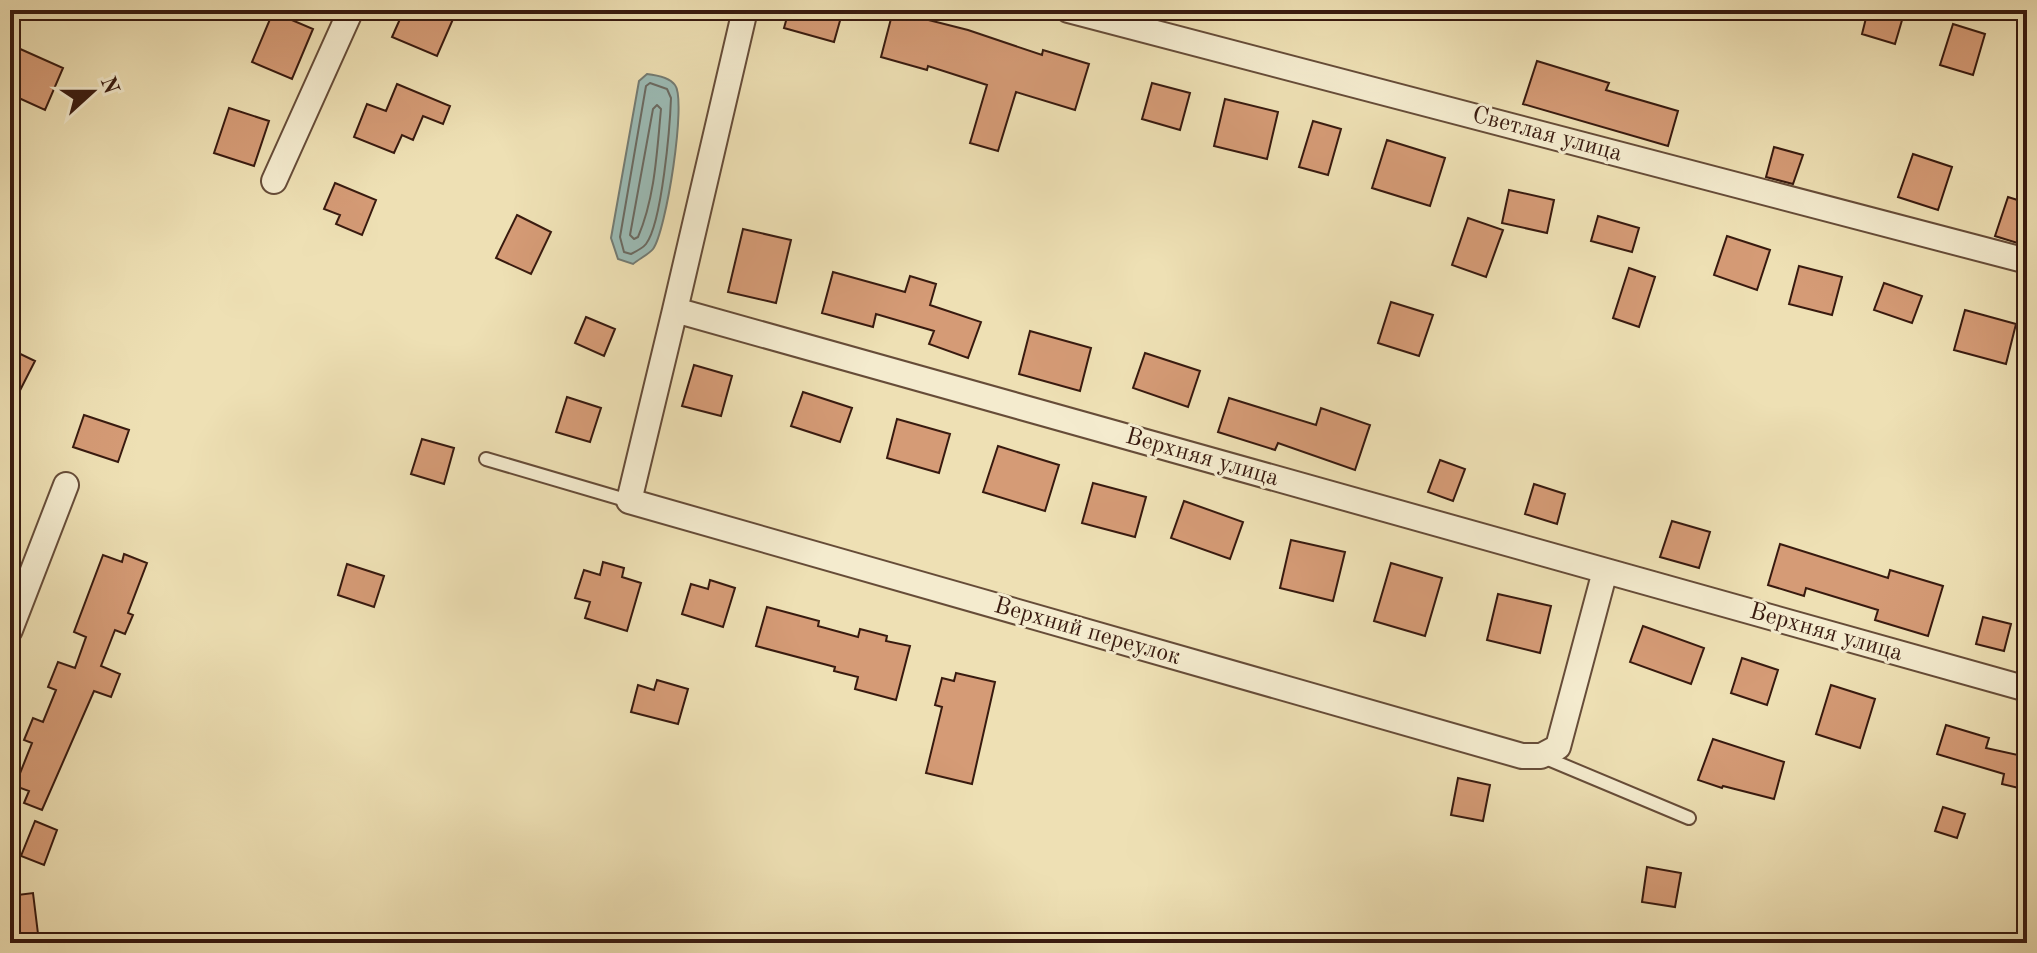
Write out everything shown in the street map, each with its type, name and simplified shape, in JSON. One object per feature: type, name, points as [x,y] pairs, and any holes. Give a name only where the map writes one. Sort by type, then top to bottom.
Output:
[{"type":"street","points":[[274,181],[351,10]]},
{"type":"street","points":[[629,501],[745,10]]},
{"type":"street","name":"Светлая улица","points":[[1068,10],[2027,261]]},
{"type":"street","name":"Верхняя улица","points":[[675,310],[2027,689]]},
{"type":"street","points":[[10,630],[66,485]]},
{"type":"street","name":"Верхний переулок","points":[[629,501],[1522,756],[1541,756]]},
{"type":"street","points":[[1541,756],[1558,747],[1605,571]]},
{"type":"lane","points":[[486,459],[629,501]]},
{"type":"lane","points":[[1541,756],[1689,818]]},
{"type":"water","points":[[647,74],[666,78],[675,85],[678,96],[677,139],[669,194],[658,238],[653,249],[633,264],[618,259],[611,238],[639,81]]},
{"type":"building","points":[[404,10],[457,10],[437,56],[392,37]]},
{"type":"building","points":[[789,10],[843,10],[834,42],[784,28]]},
{"type":"building","points":[[1868,10],[1905,10],[1895,44],[1862,34]]},
{"type":"building","points":[[893,11],[968,30],[1042,55],[1043,50],[1089,64],[1075,110],[1016,92],[998,151],[970,143],[987,85],[928,66],[927,70],[881,57]]},
{"type":"building","points":[[273,12],[313,29],[292,79],[252,62]]},
{"type":"building","points":[[1953,24],[1985,34],[1973,75],[1940,65]]},
{"type":"building","points":[[18,48],[63,68],[45,110],[10,94],[10,67]]},
{"type":"building","points":[[1537,61],[1609,83],[1606,90],[1678,111],[1668,146],[1523,104]]},
{"type":"building","points":[[1152,83],[1190,93],[1180,130],[1142,119]]},
{"type":"building","points":[[397,84],[450,106],[443,124],[423,116],[413,140],[402,135],[394,153],[354,137],[367,104],[386,111]]},
{"type":"building","points":[[1225,99],[1278,112],[1267,159],[1214,146]]},
{"type":"building","points":[[229,108],[269,121],[254,166],[214,153]]},
{"type":"building","points":[[1313,121],[1341,129],[1328,175],[1299,167]]},
{"type":"building","points":[[1387,140],[1445,158],[1430,206],[1372,188]]},
{"type":"building","points":[[1774,147],[1803,155],[1793,184],[1766,177]]},
{"type":"building","points":[[1913,154],[1952,167],[1938,210],[1898,197]]},
{"type":"building","points":[[335,183],[376,200],[362,235],[336,224],[340,215],[324,209]]},
{"type":"building","points":[[1509,190],[1554,200],[1547,233],[1502,223]]},
{"type":"building","points":[[2008,197],[2027,203],[2027,246],[1995,236]]},
{"type":"building","points":[[517,215],[551,232],[531,274],[496,258]]},
{"type":"building","points":[[1598,216],[1639,228],[1632,252],[1591,241]]},
{"type":"building","points":[[1468,218],[1503,230],[1486,277],[1452,265]]},
{"type":"building","points":[[743,229],[791,240],[776,303],[728,292]]},
{"type":"building","points":[[1727,236],[1770,250],[1757,290],[1714,275]]},
{"type":"building","points":[[1799,266],[1842,277],[1832,315],[1789,304]]},
{"type":"building","points":[[1629,268],[1655,277],[1639,327],[1613,318]]},
{"type":"building","points":[[833,272],[905,292],[910,276],[936,284],[930,305],[981,322],[968,358],[929,344],[934,331],[876,314],[873,327],[822,313]]},
{"type":"building","points":[[1884,283],[1922,296],[1912,323],[1874,310]]},
{"type":"building","points":[[1391,302],[1433,315],[1419,356],[1378,343]]},
{"type":"building","points":[[1965,310],[2016,324],[2006,364],[1954,350]]},
{"type":"building","points":[[586,317],[615,329],[604,356],[575,343]]},
{"type":"building","points":[[1030,331],[1091,348],[1080,391],[1019,374]]},
{"type":"building","points":[[10,349],[35,361],[10,410]]},
{"type":"building","points":[[1145,353],[1200,371],[1188,407],[1133,388]]},
{"type":"building","points":[[694,365],[732,376],[721,416],[682,406]]},
{"type":"building","points":[[803,392],[852,408],[840,442],[791,426]]},
{"type":"building","points":[[567,397],[601,408],[590,442],[556,432]]},
{"type":"building","points":[[1229,398],[1316,425],[1321,408],[1370,425],[1355,470],[1278,443],[1275,450],[1218,432]]},
{"type":"building","points":[[84,415],[129,430],[118,462],[73,447]]},
{"type":"building","points":[[897,419],[950,434],[939,473],[887,458]]},
{"type":"building","points":[[422,439],[454,448],[444,484],[411,474]]},
{"type":"building","points":[[998,446],[1059,465],[1045,511],[983,492]]},
{"type":"building","points":[[1440,460],[1465,469],[1453,501],[1428,492]]},
{"type":"building","points":[[1093,483],[1146,497],[1135,537],[1082,523]]},
{"type":"building","points":[[1534,484],[1565,494],[1557,524],[1525,514]]},
{"type":"building","points":[[1184,501],[1243,522],[1230,559],[1171,538]]},
{"type":"building","points":[[1672,521],[1710,532],[1699,568],[1660,557]]},
{"type":"building","points":[[1291,540],[1345,552],[1333,601],[1280,588]]},
{"type":"building","points":[[1780,544],[1888,578],[1890,570],[1943,586],[1928,636],[1875,620],[1878,610],[1806,588],[1804,596],[1768,585]]},
{"type":"building","points":[[124,554],[147,563],[128,613],[133,615],[125,634],[115,630],[101,666],[120,674],[111,697],[94,691],[42,810],[24,803],[29,791],[15,786],[32,743],[24,740],[33,718],[43,722],[56,690],[48,687],[58,662],[75,668],[86,637],[74,632],[103,555],[122,562]]},
{"type":"building","points":[[603,562],[624,568],[622,577],[641,583],[627,631],[585,618],[590,602],[575,598],[584,570],[600,575]]},
{"type":"building","points":[[1391,563],[1442,578],[1425,636],[1374,621]]},
{"type":"building","points":[[347,564],[384,576],[374,607],[338,595]]},
{"type":"building","points":[[710,580],[735,588],[723,627],[682,614],[691,584],[708,589]]},
{"type":"building","points":[[1498,594],[1551,606],[1540,653],[1487,640]]},
{"type":"building","points":[[767,607],[819,621],[818,626],[858,637],[860,629],[887,636],[886,641],[910,646],[896,700],[855,689],[858,677],[834,671],[835,667],[756,646]]},
{"type":"building","points":[[1983,617],[2011,624],[2004,651],[1976,644]]},
{"type":"building","points":[[1643,626],[1704,648],[1691,684],[1630,662]]},
{"type":"building","points":[[1742,658],[1778,670],[1767,705],[1731,693]]},
{"type":"building","points":[[956,673],[995,682],[972,784],[926,773],[942,707],[935,705],[942,678],[954,681]]},
{"type":"building","points":[[657,680],[688,689],[678,724],[631,712],[638,685],[654,690]]},
{"type":"building","points":[[1831,685],[1875,699],[1860,748],[1816,734]]},
{"type":"building","points":[[1946,725],[1989,738],[1986,748],[2027,757],[2027,790],[2002,784],[2004,774],[1937,754]]},
{"type":"building","points":[[1713,739],[1784,762],[1774,799],[1698,780]]},
{"type":"building","points":[[1458,778],[1490,785],[1483,821],[1451,815]]},
{"type":"building","points":[[1943,807],[1965,814],[1957,838],[1935,831]]},
{"type":"building","points":[[35,821],[57,830],[44,865],[21,856]]},
{"type":"building","points":[[1647,867],[1681,873],[1675,907],[1642,902]]},
{"type":"building","points":[[33,893],[39,942],[10,943],[10,896]]}]
